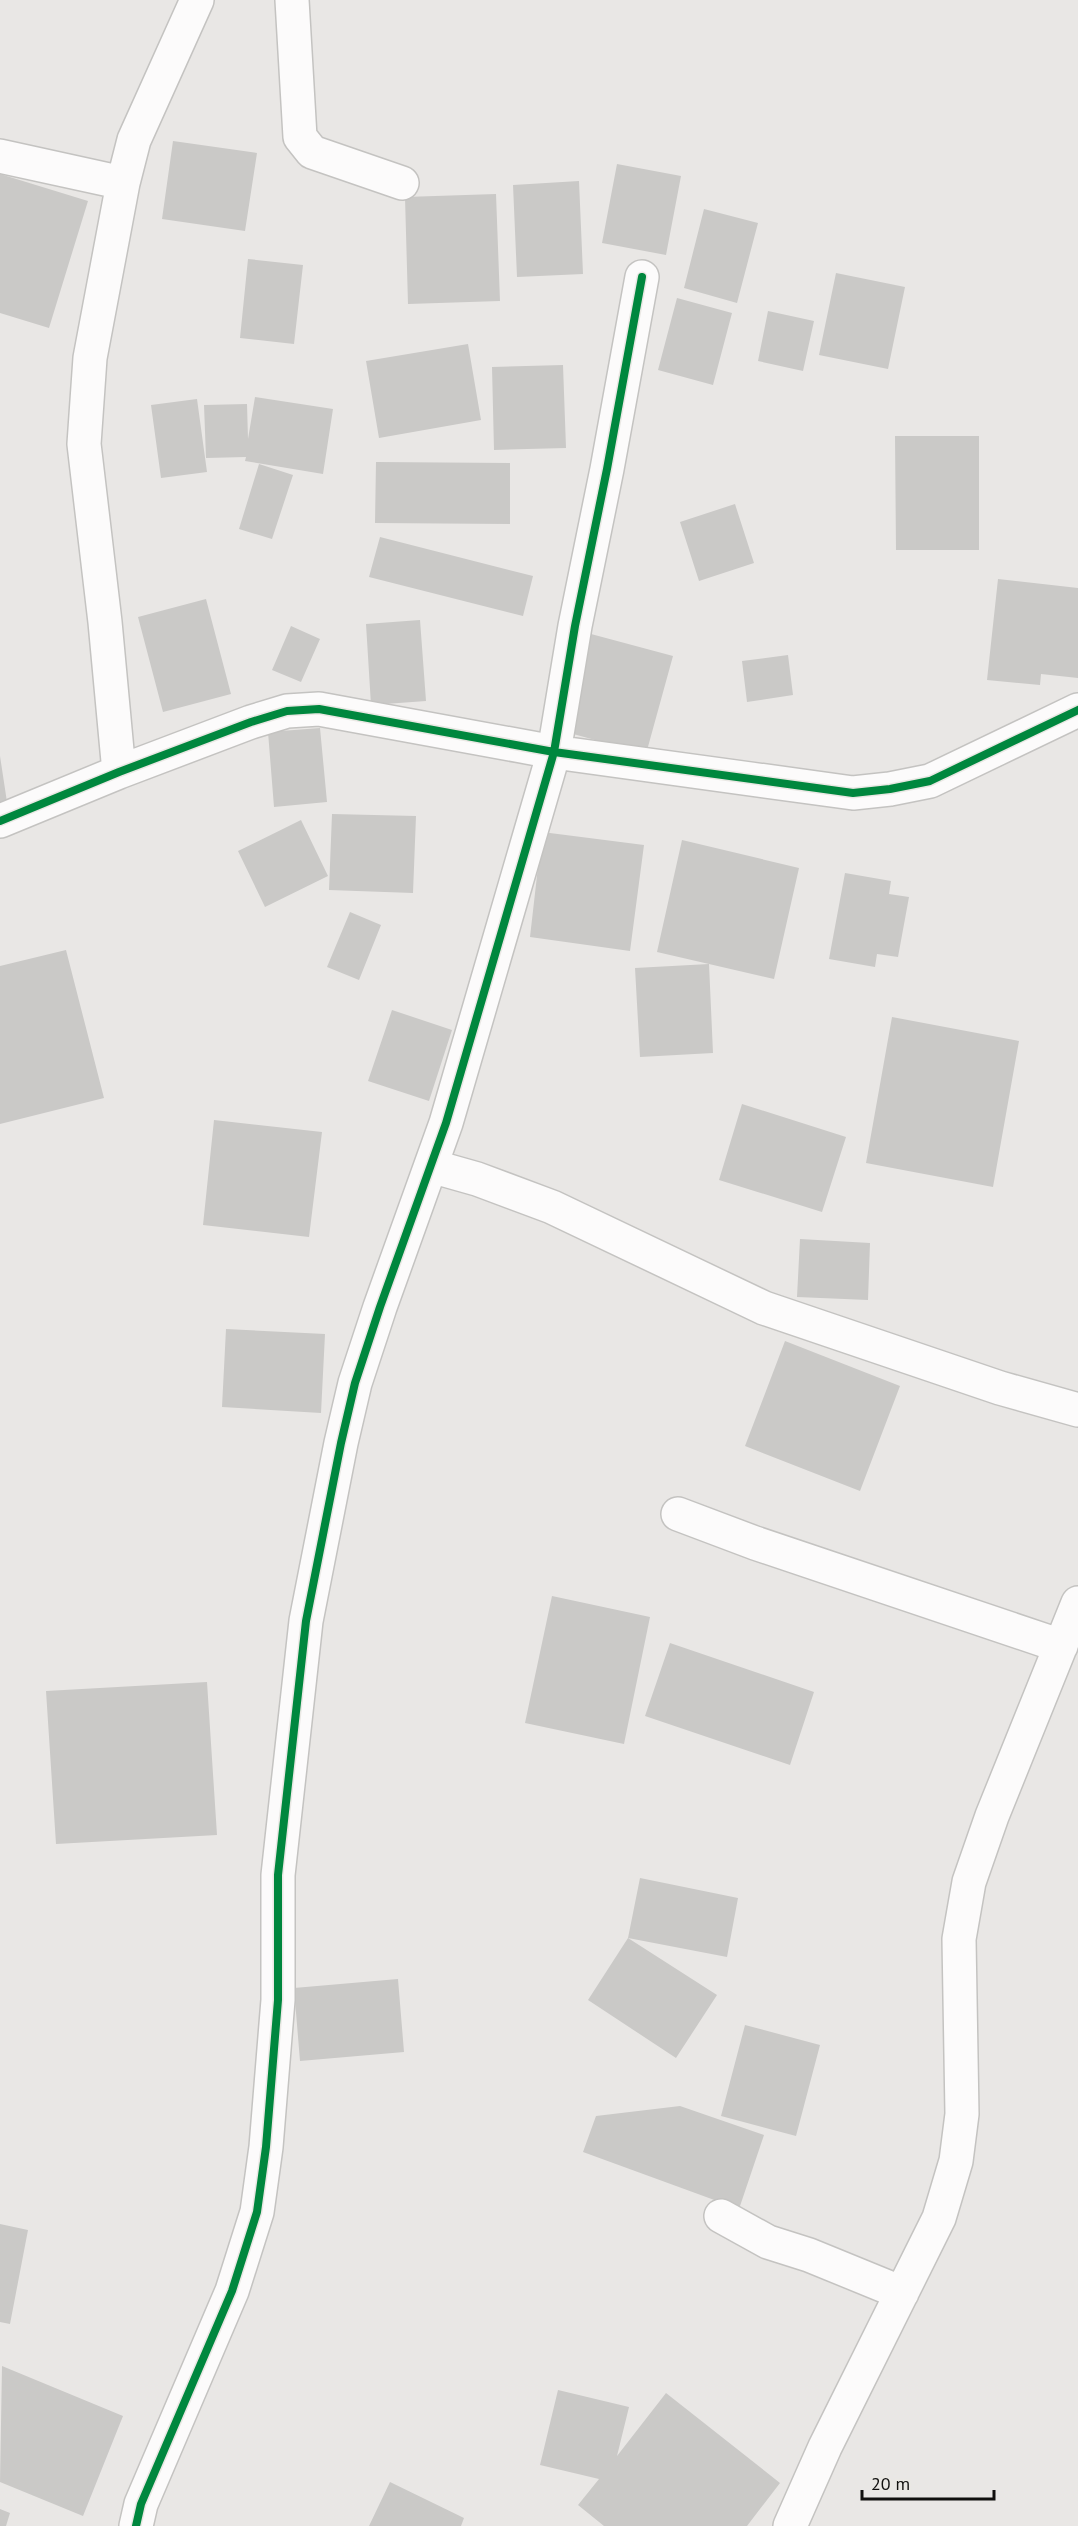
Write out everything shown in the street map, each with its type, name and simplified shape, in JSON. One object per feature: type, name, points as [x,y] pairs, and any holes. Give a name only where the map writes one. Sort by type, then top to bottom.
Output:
[{"type":"street","points":[[119,772],[105,622],[84,444],[90,358],[123,183],[134,140],[197,0]]},
{"type":"street","points":[[292,0],[300,137],[312,152],[402,183]]},
{"type":"street","points":[[0,156],[123,183]]},
{"type":"street","points":[[136,2526],[141,2504],[232,2291],[257,2212],[266,2147],[278,2000],[278,1875],[306,1621],[341,1443],[355,1383],[446,1123],[554,752],[575,626],[607,469],[642,277]]},
{"type":"street","points":[[0,821],[119,772],[287,711],[319,709],[554,752],[853,793],[930,781],[1078,710]]},
{"type":"street","points":[[431,1166],[477,1179],[552,1207],[764,1308],[1000,1388],[1078,1410]]},
{"type":"street","points":[[678,1514],[755,1544],[1061,1646]]},
{"type":"street","points":[[790,2526],[825,2446],[939,2218],[956,2161],[962,2114],[959,1940],[969,1882],[992,1816],[1078,1603]]},
{"type":"street","points":[[721,2216],[768,2242],[809,2255],[902,2293]]},
{"type":"building","points":[[173,141],[257,153],[245,231],[162,219]]},
{"type":"building","points":[[617,164],[681,176],[666,255],[602,243]]},
{"type":"building","points":[[0,174],[88,201],[49,328],[0,313]]},
{"type":"building","points":[[579,181],[583,274],[517,277],[513,185]]},
{"type":"building","points":[[496,194],[500,301],[408,304],[405,197]]},
{"type":"building","points":[[704,209],[758,223],[737,303],[684,288]]},
{"type":"building","points":[[248,259],[303,265],[294,344],[240,338]]},
{"type":"building","points":[[836,273],[905,287],[888,369],[819,355]]},
{"type":"building","points":[[677,298],[732,313],[713,385],[658,370]]},
{"type":"building","points":[[768,311],[814,321],[803,371],[758,361]]},
{"type":"building","points":[[468,344],[481,420],[379,438],[366,361]]},
{"type":"building","points":[[563,365],[566,448],[494,450],[492,367]]},
{"type":"building","points":[[255,397],[333,409],[323,474],[245,461],[246,457],[206,458],[204,405],[247,404],[248,439]]},
{"type":"building","points":[[197,399],[207,472],[161,478],[151,405]]},
{"type":"building","points":[[895,436],[979,436],[979,550],[896,550]]},
{"type":"building","points":[[376,462],[510,463],[510,524],[375,523]]},
{"type":"building","points":[[259,464],[293,475],[272,539],[239,529]]},
{"type":"building","points":[[735,504],[754,563],[699,581],[680,522]]},
{"type":"building","points":[[380,537],[533,576],[523,616],[369,577]]},
{"type":"building","points":[[998,579],[1078,588],[1078,678],[1041,674],[1040,685],[987,680]]},
{"type":"building","points":[[206,599],[231,694],[163,712],[138,617]]},
{"type":"building","points":[[420,620],[426,701],[371,705],[366,624]]},
{"type":"building","points":[[291,626],[320,639],[301,682],[272,670]]},
{"type":"building","points":[[591,634],[673,656],[646,754],[566,732]]},
{"type":"building","points":[[788,655],[793,695],[747,702],[742,661]]},
{"type":"building","points":[[320,728],[327,802],[274,807],[268,732]]},
{"type":"building","points":[[0,756],[7,802],[0,803]]},
{"type":"building","points":[[332,814],[416,816],[413,893],[329,890]]},
{"type":"building","points":[[301,820],[328,876],[265,907],[238,851]]},
{"type":"building","points":[[542,832],[644,845],[630,951],[530,937]]},
{"type":"building","points":[[682,840],[799,868],[774,979],[657,952]]},
{"type":"building","points":[[845,873],[891,881],[889,894],[909,897],[898,957],[877,954],[875,967],[829,959]]},
{"type":"building","points":[[350,912],[381,925],[359,980],[327,967]]},
{"type":"building","points":[[66,950],[104,1098],[0,1124],[0,966]]},
{"type":"building","points":[[709,964],[713,1053],[640,1057],[635,968]]},
{"type":"building","points":[[392,1010],[452,1030],[429,1101],[368,1081]]},
{"type":"building","points":[[892,1017],[1019,1041],[993,1187],[866,1163]]},
{"type":"building","points":[[742,1104],[846,1137],[822,1212],[719,1180]]},
{"type":"building","points":[[214,1120],[322,1132],[309,1237],[203,1225]]},
{"type":"building","points":[[800,1239],[870,1243],[868,1300],[797,1297]]},
{"type":"building","points":[[226,1329],[325,1334],[321,1413],[222,1407]]},
{"type":"building","points":[[785,1341],[900,1386],[860,1491],[745,1446]]},
{"type":"building","points":[[552,1596],[650,1617],[624,1744],[525,1723]]},
{"type":"building","points":[[670,1643],[814,1692],[790,1765],[645,1716]]},
{"type":"building","points":[[207,1682],[217,1835],[56,1844],[46,1691]]},
{"type":"building","points":[[640,1878],[738,1898],[727,1957],[628,1938]]},
{"type":"building","points":[[628,1938],[717,1995],[676,2058],[588,2000]]},
{"type":"building","points":[[398,1979],[404,2052],[300,2061],[294,1988]]},
{"type":"building","points":[[745,2025],[820,2045],[796,2136],[721,2116]]},
{"type":"building","points":[[680,2106],[764,2135],[739,2209],[583,2152],[596,2116]]},
{"type":"building","points":[[0,2224],[28,2230],[10,2324],[0,2322]]},
{"type":"building","points":[[2,2366],[123,2416],[83,2516],[0,2482]]},
{"type":"building","points":[[558,2390],[629,2407],[617,2456],[666,2393],[780,2483],[747,2526],[604,2526],[578,2505],[599,2479],[540,2465]]},
{"type":"building","points":[[390,2482],[464,2518],[461,2526],[369,2526]]},
{"type":"building","points":[[0,2509],[10,2513],[6,2526],[0,2526]]},
{"type":"cycle path","points":[[136,2526],[141,2504],[232,2291],[257,2212],[266,2147],[278,2000],[278,1875],[306,1621],[341,1443],[355,1383],[446,1123],[554,752],[575,626],[607,469],[642,277]]},
{"type":"cycle path","points":[[0,821],[119,772],[251,722],[287,711],[319,709],[554,752],[853,793],[930,781],[1078,710]]}]
